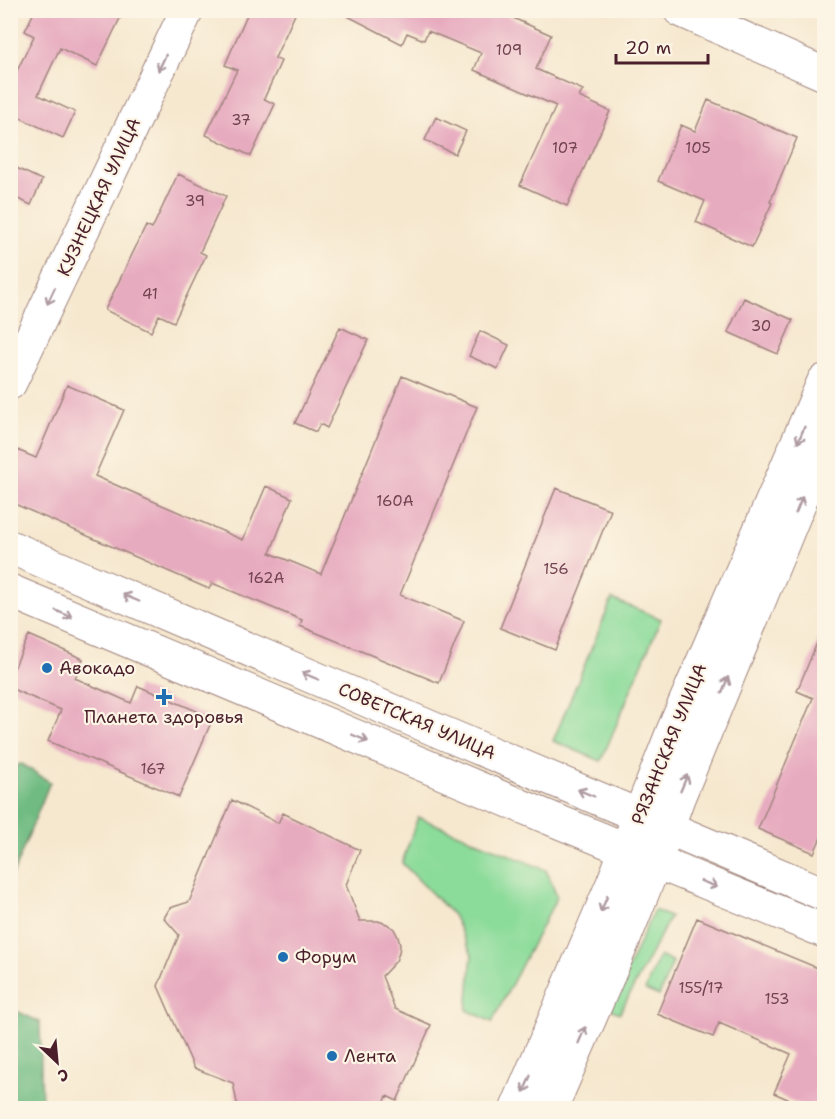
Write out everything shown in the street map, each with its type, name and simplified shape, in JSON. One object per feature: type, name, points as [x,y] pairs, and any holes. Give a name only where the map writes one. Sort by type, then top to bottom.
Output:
[{"type":"main road","name":"КУЗНЕЦКАЯ УЛИЦА","points":[[10,383],[187,10]]},
{"type":"main road","points":[[681,10],[825,74]]},
{"type":"main road","name":"РЯЗАНСКАЯ УЛИЦА","points":[[550,1108],[653,822],[682,710],[825,381]]},
{"type":"main road","name":"РЯЗАНСКАЯ УЛИЦА","points":[[653,822],[678,798],[825,443]]},
{"type":"main road","name":"СОВЕТСКАЯ УЛИЦА","points":[[10,547],[825,894]]},
{"type":"main road","points":[[10,591],[825,931]]},
{"type":"main road","name":"РЯЗАНСКАЯ УЛИЦА","points":[[517,1108],[641,856]]},
{"type":"green space","points":[[612,599],[661,619],[601,761],[553,741]]},
{"type":"green space","points":[[22,764],[50,782],[11,879],[11,766]]},
{"type":"green space","points":[[418,817],[546,870],[557,897],[492,1022],[467,1010],[472,955],[453,915],[402,863]]},
{"type":"green space","points":[[654,910],[670,917],[620,1013],[610,1009]]},
{"type":"green space","points":[[659,956],[673,962],[659,996],[645,990]]},
{"type":"green space","points":[[10,1008],[40,1022],[42,1108],[11,1108]]},
{"type":"building","points":[[35,10],[124,10],[97,66],[60,48],[38,95],[75,112],[63,138],[10,113],[10,85],[34,36],[25,31]]},
{"type":"building","points":[[249,10],[297,10],[275,58],[281,61],[264,99],[275,104],[251,156],[206,135],[237,70],[225,65]]},
{"type":"building","points":[[336,10],[495,10],[551,35],[536,69],[583,90],[579,97],[610,111],[567,206],[520,185],[556,106],[474,70],[481,53],[428,31],[424,40],[407,33],[402,44]]},
{"type":"building","points":[[708,100],[797,138],[752,247],[696,222],[705,201],[658,181],[681,125],[695,131]]},
{"type":"building","points":[[436,117],[466,131],[455,154],[425,140]]},
{"type":"building","points":[[10,165],[42,180],[31,205],[10,195]]},
{"type":"building","points":[[178,174],[226,196],[200,252],[206,255],[174,322],[159,315],[151,332],[105,310],[146,226],[152,229]]},
{"type":"building","points":[[744,298],[793,320],[778,354],[728,332]]},
{"type":"building","points":[[340,327],[368,340],[327,428],[320,424],[316,432],[295,423]]},
{"type":"building","points":[[480,331],[509,345],[498,369],[469,356]]},
{"type":"building","points":[[402,376],[477,407],[400,595],[464,621],[439,683],[300,626],[302,620],[212,583],[209,589],[10,502],[10,447],[36,458],[67,385],[124,410],[95,476],[243,540],[266,486],[292,498],[270,553],[321,574]]},
{"type":"building","points":[[556,488],[611,510],[555,650],[500,628]]},
{"type":"building","points":[[824,626],[825,828],[814,853],[758,829],[813,698],[797,691]]},
{"type":"building","points":[[29,635],[83,659],[75,678],[131,703],[138,686],[213,718],[179,797],[48,741],[61,710],[10,688],[10,677]]},
{"type":"building","name":"Форум","points":[[232,800],[278,823],[283,813],[360,850],[346,885],[360,921],[378,921],[387,924],[394,929],[398,937],[400,945],[396,961],[382,976],[395,1009],[431,1025],[397,1101],[387,1096],[382,1108],[238,1108],[233,1083],[194,1068],[158,986],[179,935],[164,918],[170,908],[189,902]]},
{"type":"building","points":[[697,918],[825,971],[825,1108],[808,1108],[774,1093],[791,1054],[719,1023],[713,1037],[657,1014]]},
{"type":"place","name":"Авокадо","points":[[47,668]]},
{"type":"place","name":"Планета здоровья","points":[[164,697]]},
{"type":"place","name":"Форум","points":[[283,957]]},
{"type":"place","name":"Лента","points":[[332,1056]]}]
